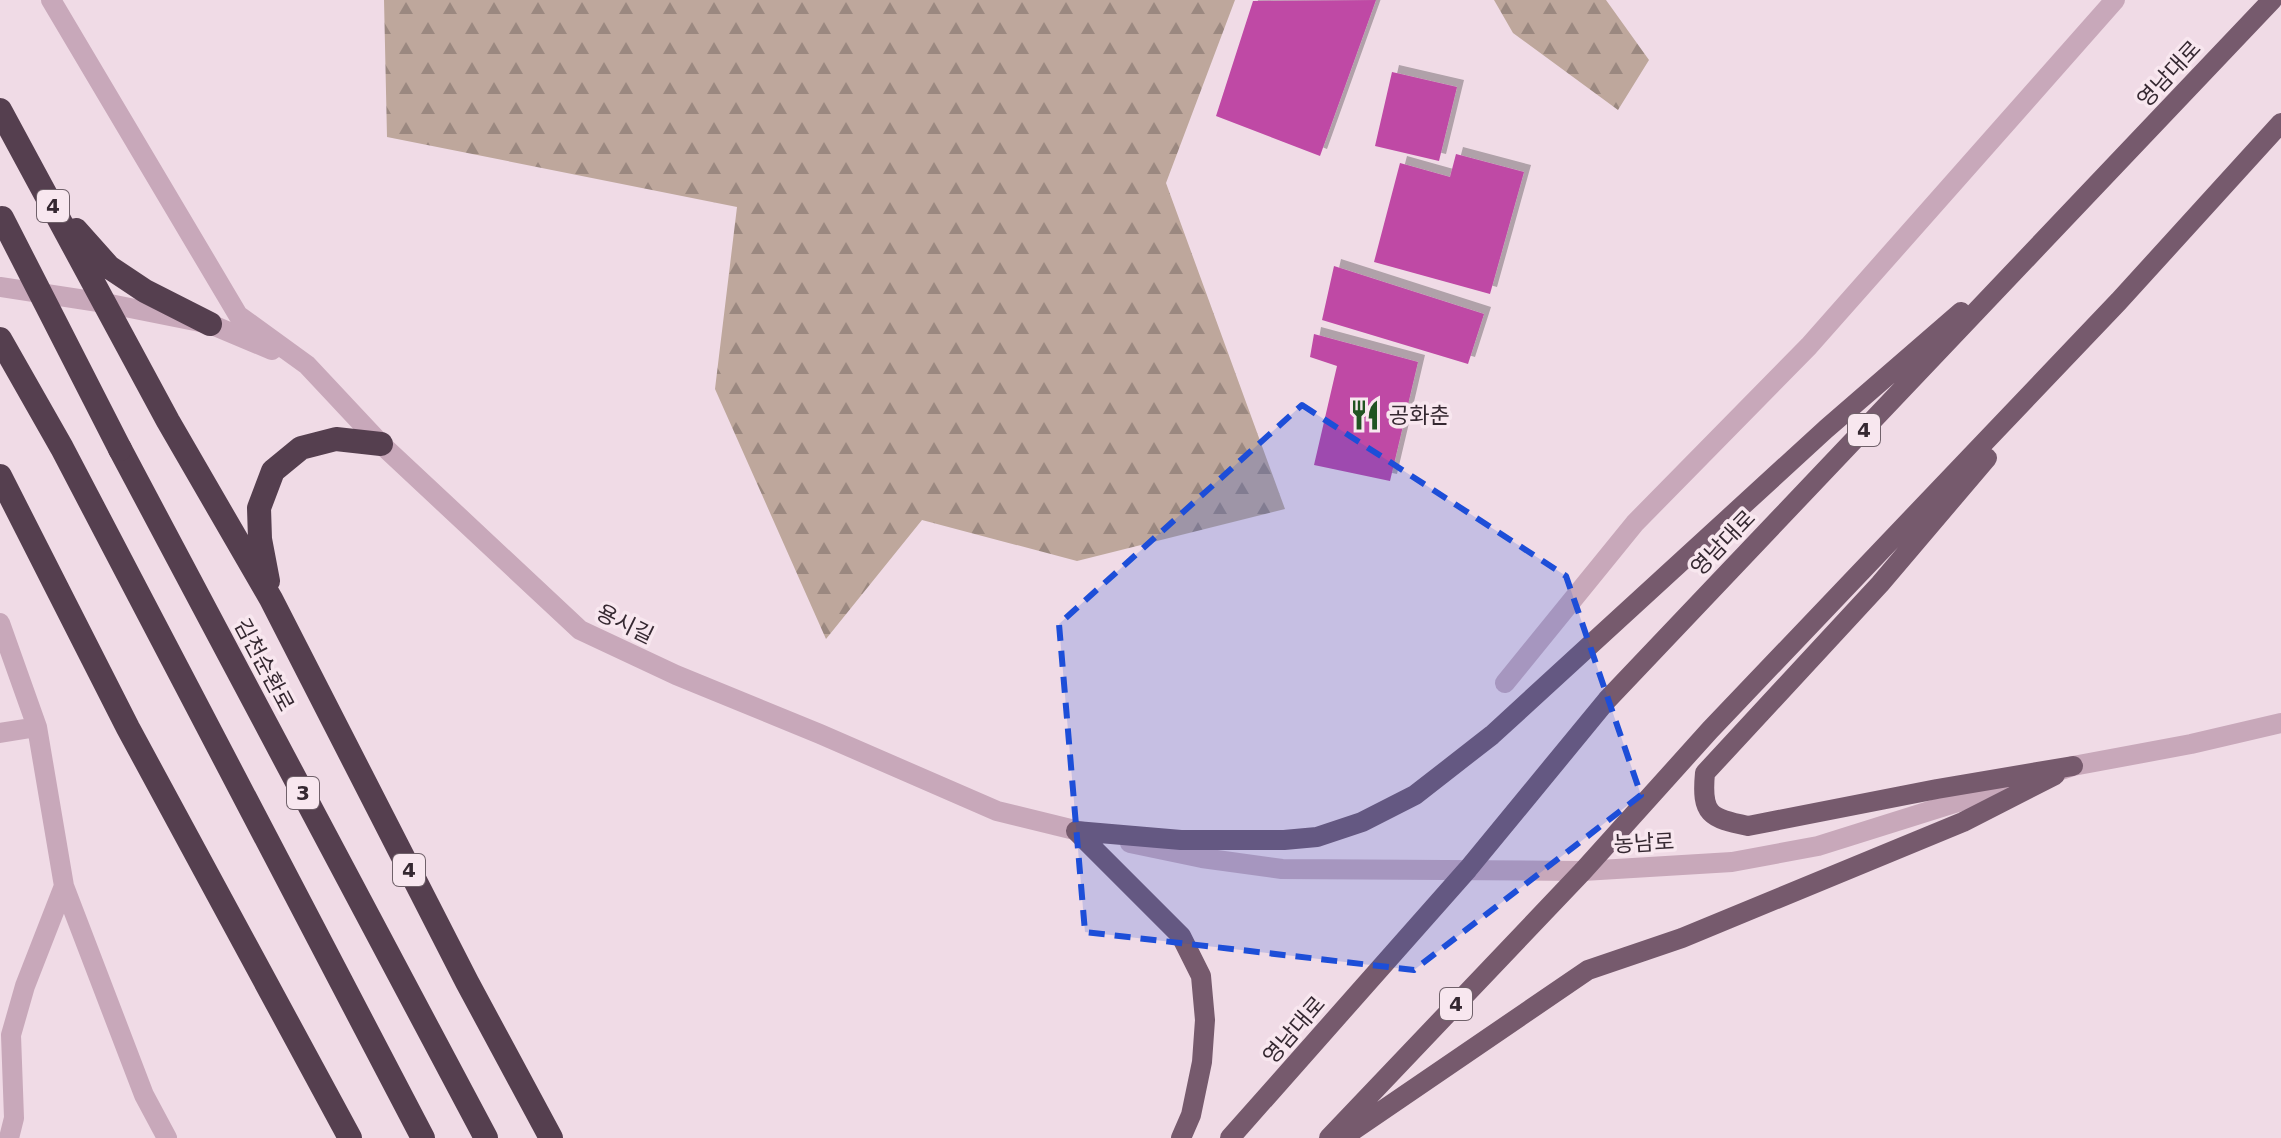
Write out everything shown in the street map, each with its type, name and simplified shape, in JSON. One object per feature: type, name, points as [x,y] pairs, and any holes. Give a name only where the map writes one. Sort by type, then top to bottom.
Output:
[{"type":"highway","name":"4","points":[[0,110],[168,421],[271,599],[467,982],[551,1138]]},
{"type":"highway","points":[[51,203],[109,267],[145,291],[210,324]]},
{"type":"highway","name":"김천순환로","points":[[1,217],[120,449],[486,1138]]},
{"type":"highway","name":"3","points":[[0,339],[62,448],[423,1138]]},
{"type":"highway","points":[[271,599],[260,539],[259,508],[273,471],[301,448],[336,439],[381,444]]},
{"type":"highway","points":[[0,476],[128,728],[350,1138]]},
{"type":"highway","points":[[0,500],[64,604]]},
{"type":"main road","name":"영남대로","points":[[1230,1138],[1468,869],[1607,700],[2272,0]]},
{"type":"main road","name":"4","points":[[1329,1138],[1583,871],[1710,730],[2119,301],[2281,123]]},
{"type":"main road","points":[[1076,831],[1234,842],[1317,837],[1362,822],[1415,795],[1492,735],[1826,429],[2052,234]]},
{"type":"main road","points":[[2073,766],[1748,826],[1723,821],[1710,814],[1703,796],[1705,773],[1880,584],[2119,301]]},
{"type":"main road","points":[[1342,1138],[1588,970],[1682,938],[1949,828],[2073,766]]},
{"type":"main road","points":[[1076,831],[1181,936],[1201,976],[1205,1020],[1202,1062],[1191,1115],[1181,1138]]},
{"type":"street","points":[[51,0],[238,315],[307,365]]},
{"type":"street","points":[[1505,683],[1635,523],[1809,346],[2115,0]]},
{"type":"street","points":[[0,287],[105,303],[210,324],[307,365]]},
{"type":"street","name":"용시길","points":[[307,365],[381,444],[580,630],[676,675],[997,811]]},
{"type":"street","points":[[0,623],[37,727],[64,886],[144,1095],[167,1138]]},
{"type":"street","name":"농남로","points":[[997,811],[1202,858],[1282,869],[1583,871],[1732,862],[1818,846],[2073,766],[2281,723]]},
{"type":"street","points":[[0,733],[37,727]]},
{"type":"street","points":[[9,1138],[14,1118],[11,1035],[25,986],[64,886]]},
{"type":"highlighted area","points":[[1302,405],[1566,576],[1641,795],[1414,970],[1085,932],[1059,624]]},
{"type":"green space","points":[[384,0],[1235,0],[1166,183],[1285,509],[1077,561],[922,520],[826,639],[715,389],[737,207],[387,137]]},
{"type":"green space","points":[[1494,0],[1606,0],[1649,60],[1618,110],[1513,33]]},
{"type":"building","points":[[1376,0],[1320,156],[1216,116],[1253,1]]},
{"type":"building","points":[[1392,72],[1457,87],[1439,161],[1375,146]]},
{"type":"building","points":[[1456,154],[1524,172],[1490,294],[1374,262],[1400,163],[1450,177]]},
{"type":"building","points":[[1334,266],[1484,314],[1468,364],[1322,320]]},
{"type":"building","name":"공화춘","points":[[1314,334],[1418,362],[1390,481],[1314,465],[1337,366],[1310,357]]},
{"type":"place","name":"공화춘","points":[[1365,415]]}]
